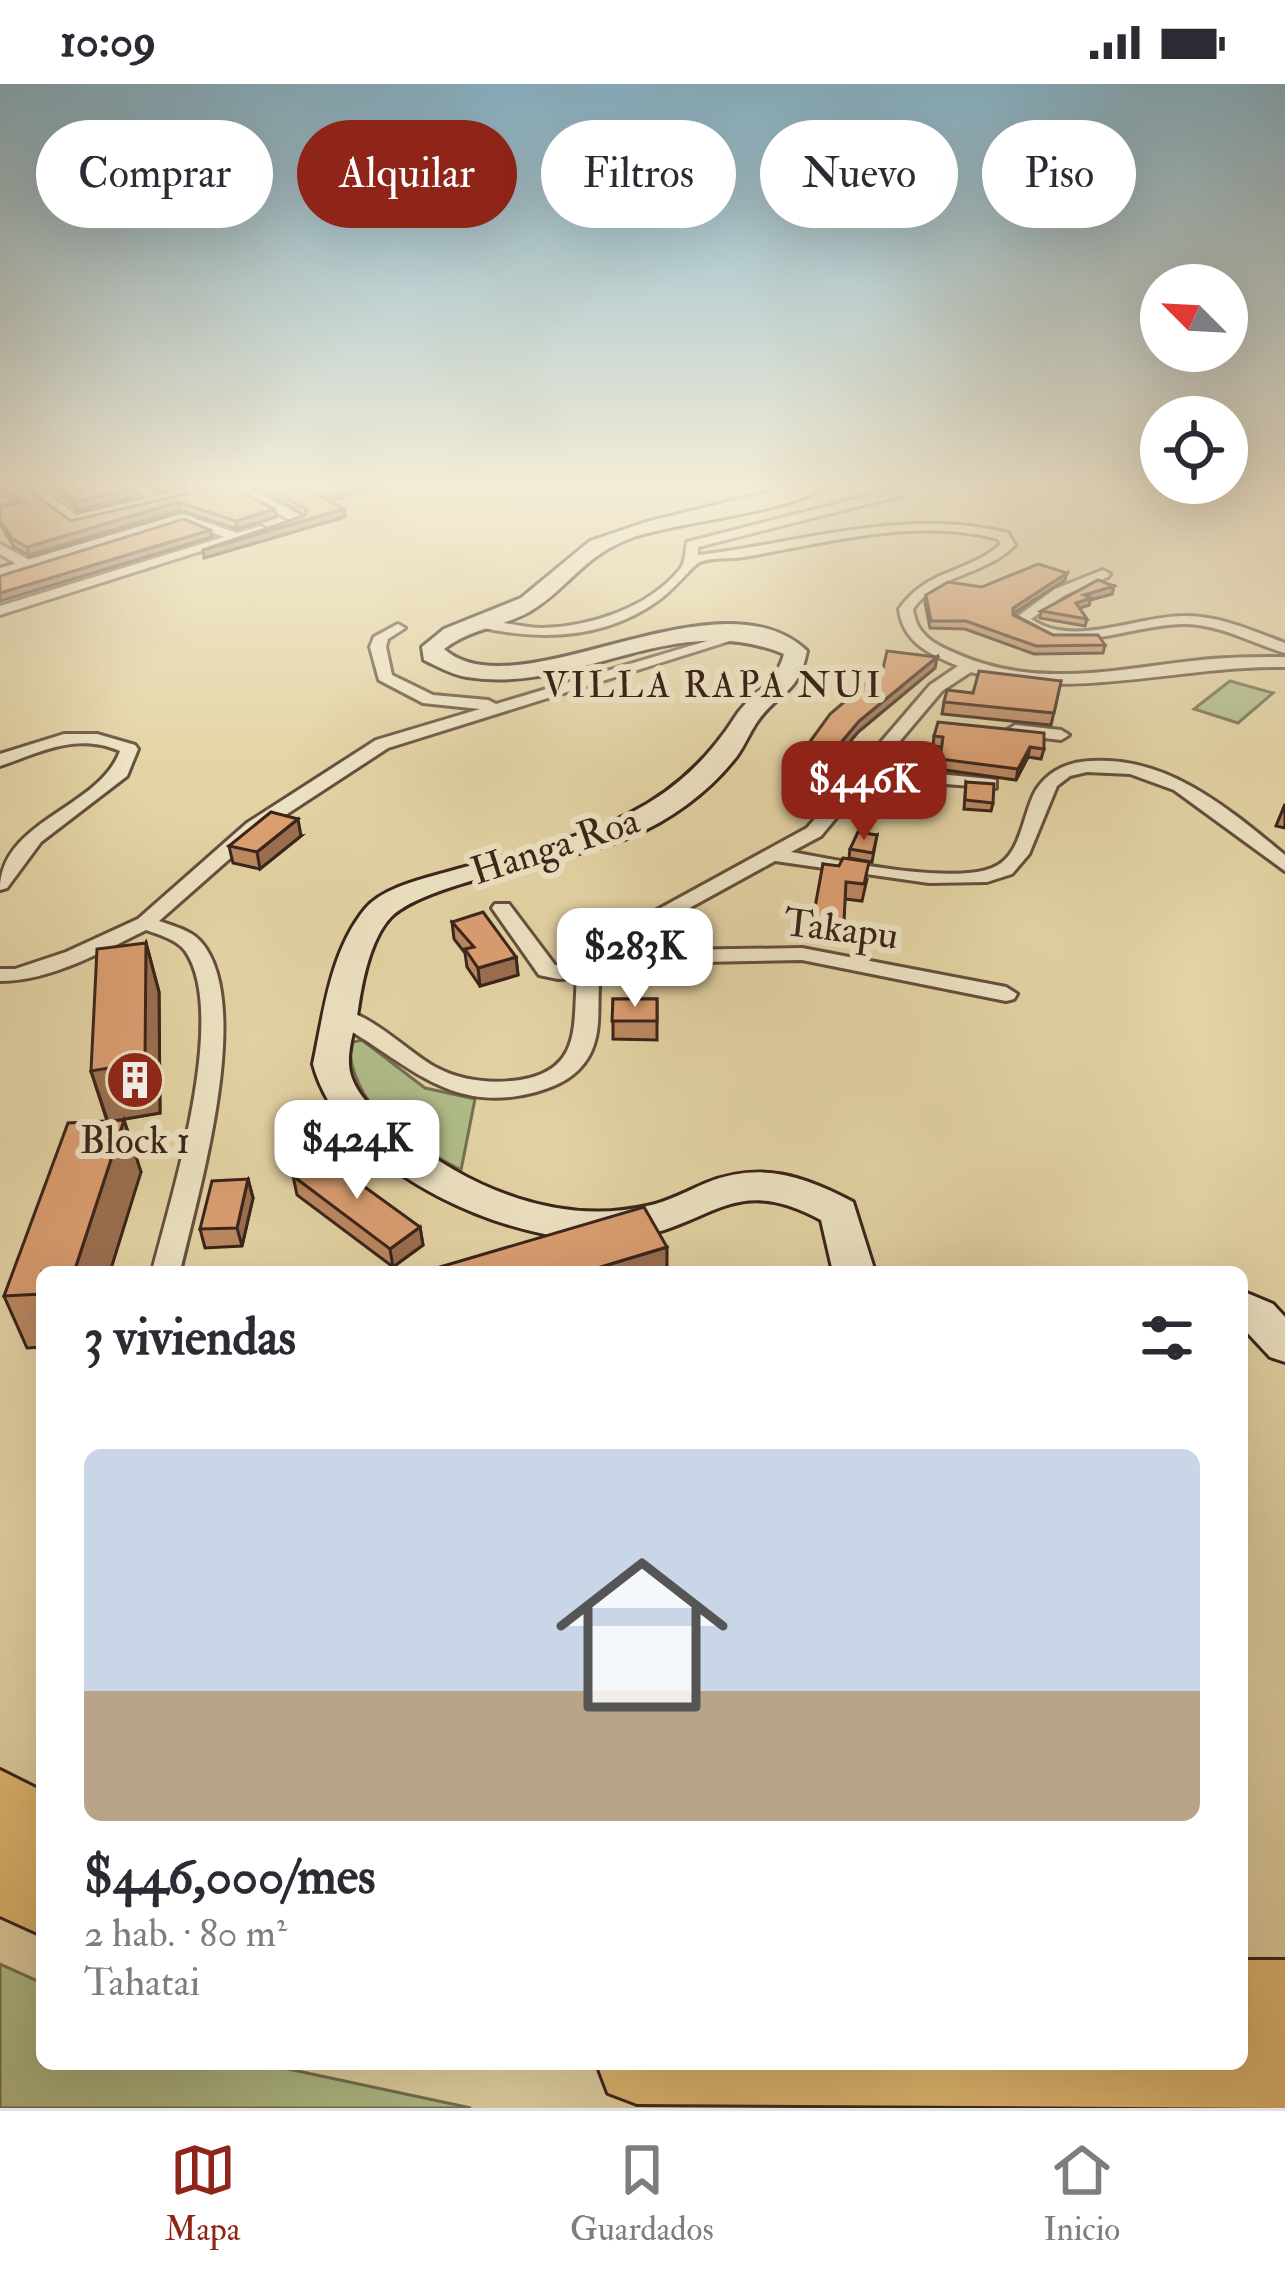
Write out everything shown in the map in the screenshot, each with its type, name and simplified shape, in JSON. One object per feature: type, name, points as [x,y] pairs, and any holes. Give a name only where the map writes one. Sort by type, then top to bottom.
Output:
[{"type":"highway","points":[[0,1806],[36,1827]]},
{"type":"highway","points":[[0,1875],[36,1895]]},
{"type":"highway","points":[[1248,1999],[1285,1999]]},
{"type":"highway","points":[[1026,2070],[1285,2074]]},
{"type":"street","points":[[0,611],[108,577]]},
{"type":"street","name":"Hanga Roa","points":[[553,577],[530,602],[440,640],[432,655],[451,667],[501,674],[695,634],[745,635],[783,641],[796,651],[796,663],[790,676],[749,714],[713,766],[672,804],[621,832],[394,899],[364,931],[348,971],[331,1064],[345,1096],[363,1120],[405,1156],[469,1194],[522,1214],[575,1224],[623,1225],[668,1214],[735,1184],[788,1187],[839,1212],[852,1266]]},
{"type":"street","points":[[479,623],[538,635],[586,627],[656,597],[675,577]]},
{"type":"street","points":[[941,577],[927,583],[906,609],[906,622],[916,636],[968,668],[1034,678],[1113,680],[1200,664],[1285,662]]},
{"type":"street","points":[[1096,577],[1025,613],[1024,624],[1073,635],[1189,620],[1285,648]]},
{"type":"street","points":[[398,628],[381,637],[378,647],[386,677],[429,700],[502,708]]},
{"type":"street","points":[[0,975],[16,975],[74,957],[145,923],[254,827],[365,754],[412,732],[745,635]]},
{"type":"street","points":[[339,1015],[385,1039],[440,1079],[483,1089],[526,1088],[564,1070],[585,1041],[590,964],[610,942],[814,832],[862,772],[918,720],[936,688],[968,668]]},
{"type":"street","points":[[995,728],[1060,735]]},
{"type":"street","points":[[0,761],[52,740],[115,742],[129,749],[121,772],[34,838],[0,884]]},
{"type":"street","points":[[776,856],[950,878],[995,874],[1009,869],[1018,854],[1047,784],[1069,770],[1087,766],[1138,770],[1181,784],[1285,865]]},
{"type":"street","points":[[862,772],[991,784]]},
{"type":"street","name":"Takapu","points":[[502,908],[547,970],[802,954],[1006,994]]},
{"type":"street","points":[[145,923],[197,950],[207,976],[211,1018],[211,1069],[167,1266]]},
{"type":"street","points":[[1248,1310],[1285,1345]]},
{"type":"green space","points":[[1230,681],[1273,693],[1238,723],[1194,709]]},
{"type":"green space","points":[[362,1040],[425,1088],[475,1099],[461,1170],[403,1135],[372,1105],[352,1066],[349,1043]]},
{"type":"green space","points":[[0,1964],[36,1980],[36,2070],[293,2070],[471,2108],[0,2108]]},
{"type":"building","points":[[0,577],[52,577],[0,593]]},
{"type":"building","points":[[1005,577],[1060,577],[1013,608],[1013,615],[1053,635],[1098,635],[1105,645],[1036,646],[966,621],[931,621],[926,595],[948,582],[982,587]]},
{"type":"building","points":[[1098,580],[1114,586],[1084,595],[1091,598],[1076,603],[1087,619],[1041,611]]},
{"type":"building","points":[[887,651],[937,657],[859,721],[823,764],[798,758],[830,714],[883,669]]},
{"type":"building","points":[[979,671],[1061,681],[1054,713],[944,702],[947,690],[973,693]]},
{"type":"building","points":[[938,722],[1044,733],[1044,749],[1030,747],[1018,769],[940,759],[943,737],[934,736]]},
{"type":"building","points":[[966,782],[994,784],[993,803],[965,800]]},
{"type":"building","points":[[271,812],[298,819],[257,852],[229,846]]},
{"type":"building","points":[[858,832],[877,835],[873,853],[850,849]]},
{"type":"building","points":[[843,858],[869,862],[864,884],[846,882],[844,921],[813,918],[823,864],[839,866]]},
{"type":"building","points":[[483,912],[516,957],[478,968],[465,949],[474,947],[452,922]]},
{"type":"building","points":[[146,943],[145,1062],[91,1071],[97,949]]},
{"type":"building","points":[[613,999],[657,999],[657,1021],[612,1021]]},
{"type":"building","points":[[124,1120],[76,1266],[36,1266],[36,1294],[4,1296],[68,1123]]},
{"type":"building","points":[[322,1156],[420,1227],[390,1249],[293,1176]]},
{"type":"building","points":[[248,1179],[237,1228],[200,1229],[212,1181]]},
{"type":"building","points":[[644,1207],[667,1247],[604,1266],[443,1266]]},
{"type":"place","name":"Block 1","points":[[135,1080]]},
{"type":"district","name":"VILLA RAPA NUI","points":[[713,685]]}]
